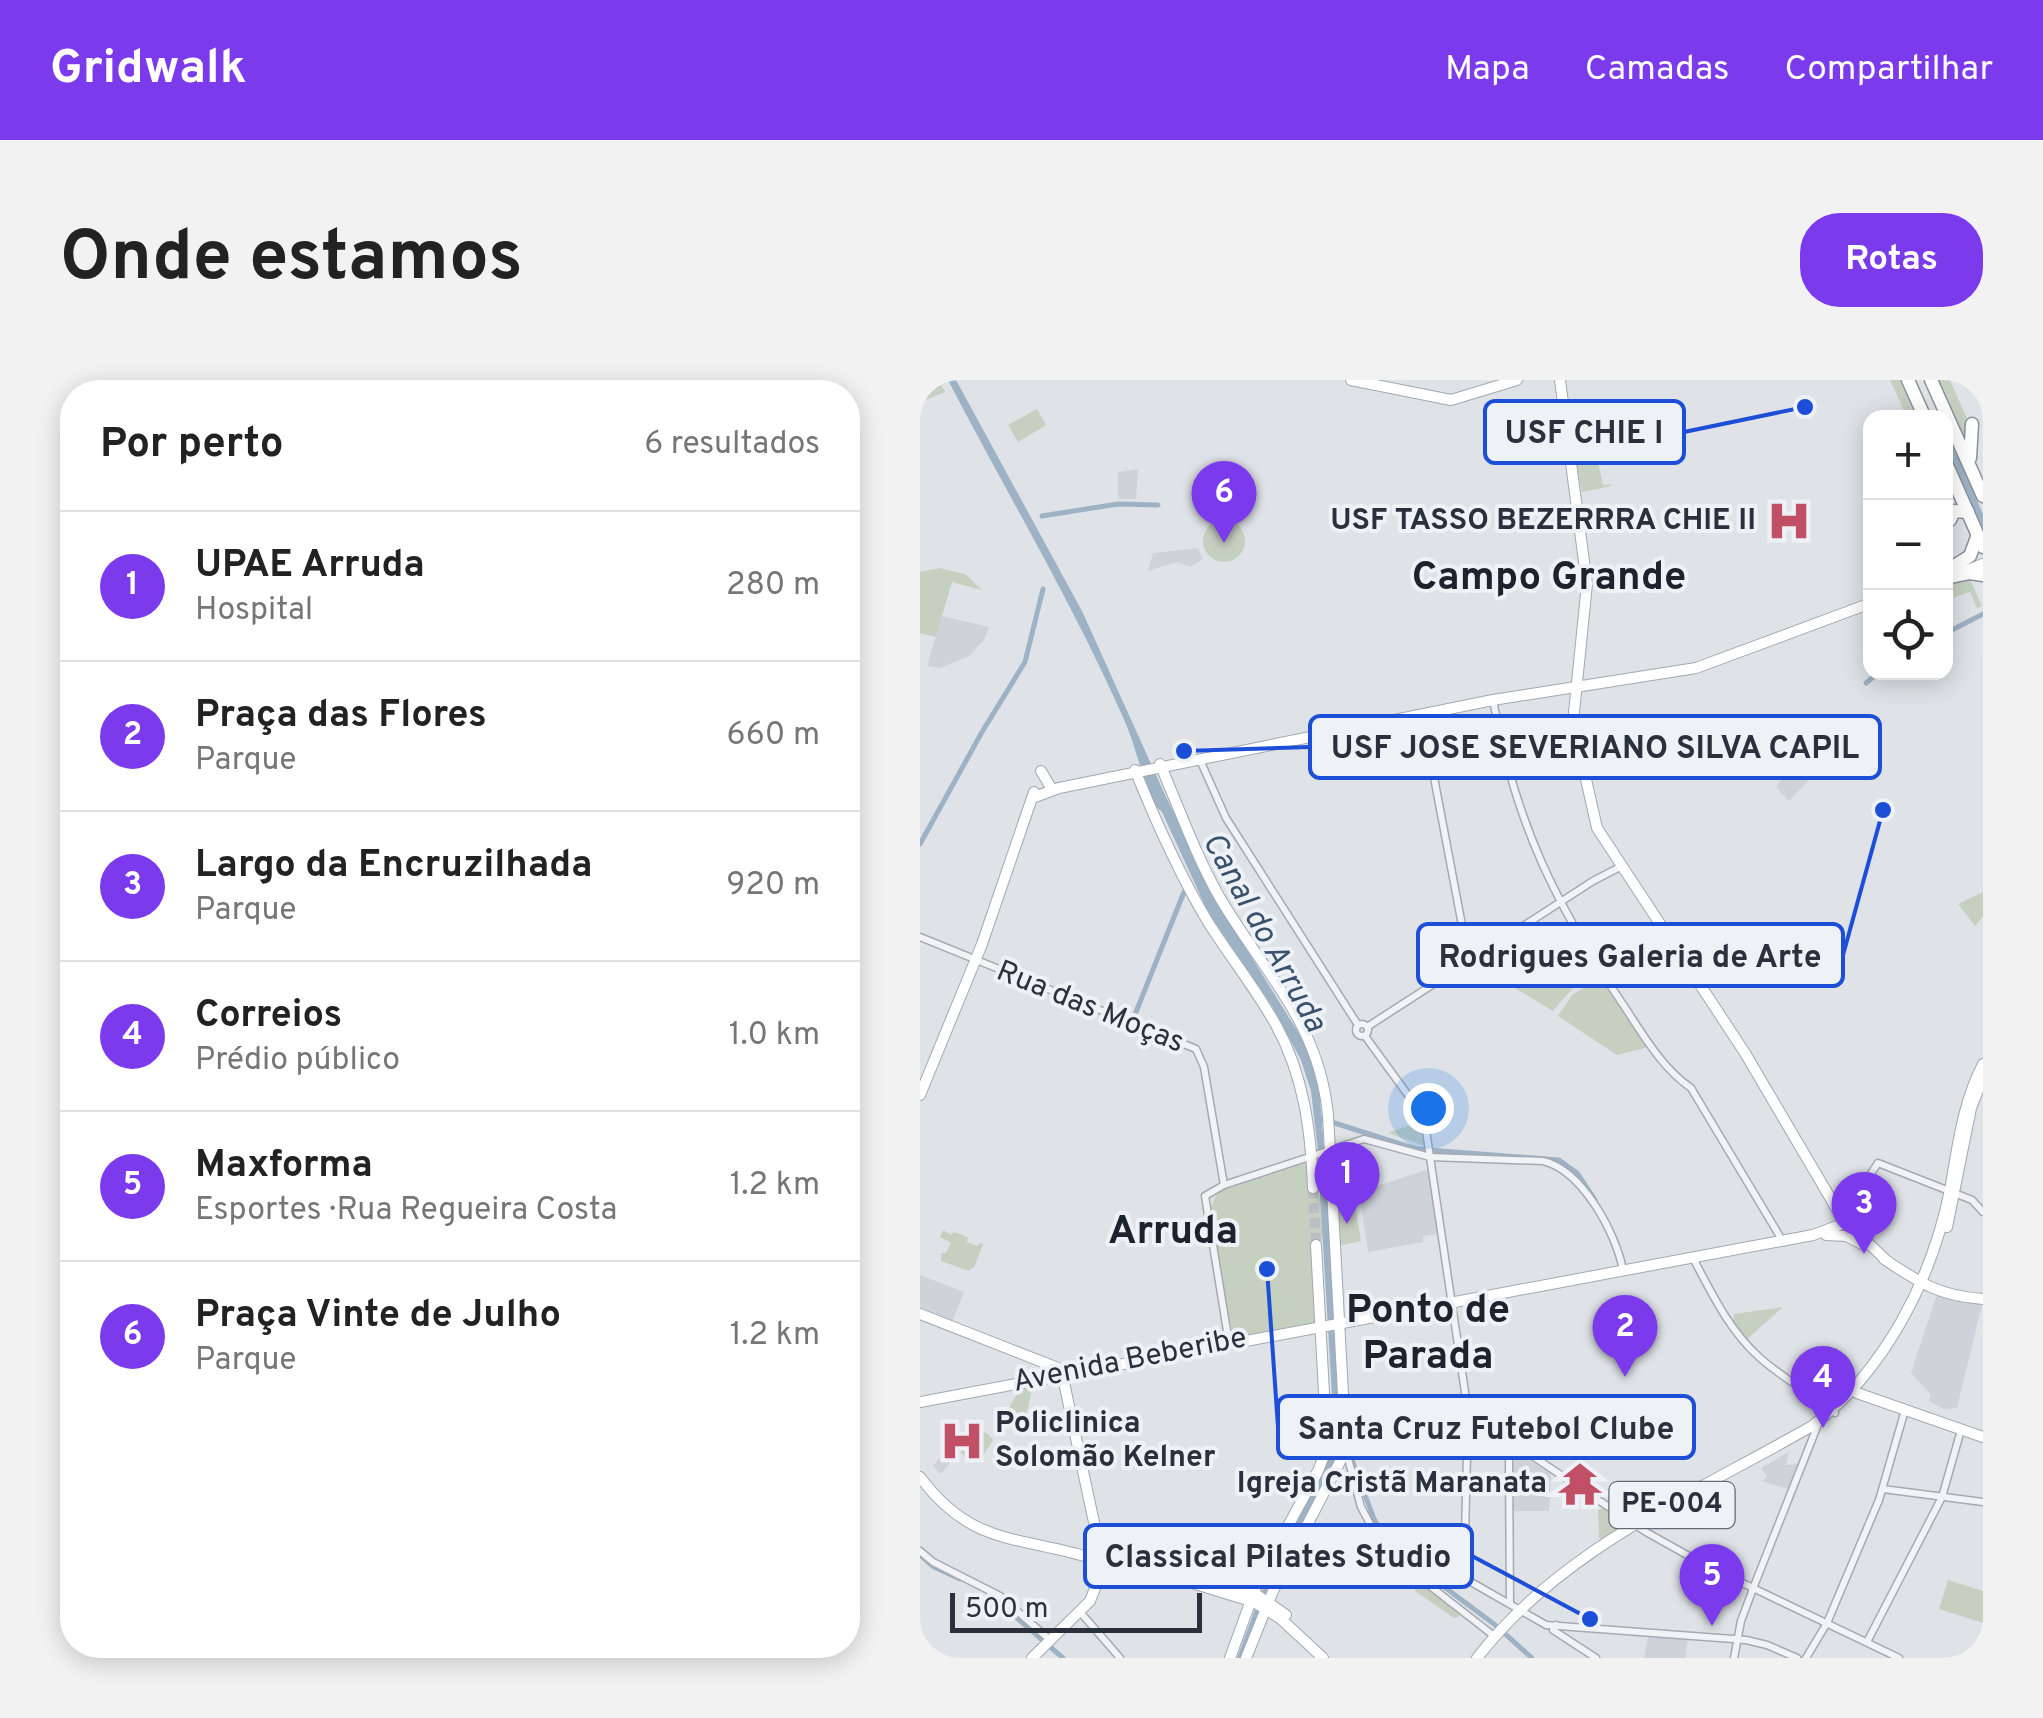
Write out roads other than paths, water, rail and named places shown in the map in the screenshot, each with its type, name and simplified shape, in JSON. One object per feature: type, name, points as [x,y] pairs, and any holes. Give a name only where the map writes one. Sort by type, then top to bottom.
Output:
[{"type":"highway","points":[[1908,380],[1921,410]]},
{"type":"highway","points":[[1933,382],[1983,496]]},
{"type":"highway","points":[[1972,424],[1972,471]]},
{"type":"highway","points":[[1953,479],[1968,512],[1974,543],[1970,556],[1953,569]]},
{"type":"highway","points":[[1953,513],[1968,512]]},
{"type":"highway","points":[[1953,574],[1970,573],[1982,578]]},
{"type":"main road","points":[[1351,380],[1448,400],[1517,380]]},
{"type":"main road","points":[[1559,383],[1588,584],[1573,722],[1597,828],[1745,1053],[1846,1223],[1887,1261],[1921,1284],[1953,1296],[1983,1299]]},
{"type":"main road","points":[[1953,573],[1983,562]]},
{"type":"main road","points":[[921,1091],[975,962],[1033,795],[1050,786],[1492,700],[1696,668],[1863,606]]},
{"type":"main road","points":[[1159,766],[1218,894],[1308,1036],[1320,1067],[1328,1120],[1313,1188]]},
{"type":"main road","points":[[1033,795],[1137,770]]},
{"type":"main road","points":[[1137,770],[1163,836],[1206,918],[1288,1050],[1320,1154],[1330,1325],[1327,1448],[1230,1658]]},
{"type":"main road","points":[[1041,771],[1050,786]]},
{"type":"main road","name":"PE-004","points":[[1953,1194],[1963,1112],[1983,1064]]},
{"type":"main road","name":"PE-004","points":[[1480,1658],[1518,1608],[1637,1526],[1802,1432],[1858,1393],[1891,1350],[1921,1284],[1953,1194],[1971,1108],[1983,1078]]},
{"type":"main road","name":"Avenida Beberibe","points":[[920,1402],[1813,1235],[1846,1223]]},
{"type":"main road","name":"Avenida Beberibe","points":[[1813,1235],[1846,1236],[1887,1261]]},
{"type":"main road","points":[[1246,1658],[1259,1600],[1330,1484],[1346,1446],[1348,1429],[1316,1246]]},
{"type":"main road","name":"PE-004","points":[[1637,1526],[1808,1438],[1876,1362],[1921,1284]]},
{"type":"main road","points":[[920,1314],[1058,1368],[1062,1373],[1101,1559],[1098,1579],[1081,1613],[1032,1658]]},
{"type":"main road","points":[[944,1340],[948,1325]]},
{"type":"main road","points":[[1858,1393],[1983,1437]]},
{"type":"main road","points":[[1828,1397],[1835,1409]]},
{"type":"main road","points":[[920,1477],[943,1507],[966,1523],[996,1535],[1259,1600],[1327,1658]]},
{"type":"street","points":[[1492,700],[1507,775],[1534,850],[1560,903],[1651,1046],[1676,1079],[1691,1088],[1782,1240]]},
{"type":"street","points":[[1422,714],[1469,962]]},
{"type":"street","points":[[1201,758],[1226,818],[1424,1117],[1468,1412],[1462,1576],[1546,1625],[1738,1639],[1768,1645],[1796,1658]]},
{"type":"street","points":[[1363,1029],[1620,868]]},
{"type":"street","name":"Rua das Moças","points":[[920,938],[1192,1046],[1200,1055],[1224,1185]]},
{"type":"street","points":[[1229,1343],[1204,1199],[1224,1185],[1366,1139],[1429,1151],[1543,1161],[1560,1166],[1578,1180],[1618,1245],[1623,1270]]},
{"type":"street","points":[[1846,1223],[1854,1199],[1878,1163],[1972,1200],[1983,1212]]},
{"type":"street","points":[[1831,1200],[1845,1205],[1854,1199]]},
{"type":"street","points":[[1693,1258],[1755,1354],[1835,1409]]},
{"type":"street","points":[[1806,1658],[1827,1623],[1883,1490],[1905,1410]]},
{"type":"street","points":[[1468,1412],[1504,1440],[1637,1526],[1705,1564],[1899,1658]]},
{"type":"street","points":[[1467,1428],[1472,1422],[1479,1422]]},
{"type":"street","points":[[1866,1642],[1942,1497],[1961,1429]]},
{"type":"street","points":[[1734,1658],[1754,1586],[1808,1438]]},
{"type":"street","points":[[1346,1446],[1353,1483],[1370,1528],[1386,1554],[1500,1633]]},
{"type":"street","points":[[1517,1447],[1510,1451],[1509,1461],[1518,1608]]},
{"type":"street","points":[[1330,1484],[1342,1477],[1353,1483]]},
{"type":"street","points":[[1883,1490],[1983,1502]]},
{"type":"street","points":[[920,1551],[932,1562],[1000,1596],[1049,1643]]},
{"type":"street","points":[[1081,1613],[1120,1658]]},
{"type":"street","points":[[1033,1625],[1061,1631]]},
{"type":"street","points":[[1556,1626],[1553,1630],[1596,1658]]},
{"type":"street","points":[[1574,1644],[1576,1626]]},
{"type":"water","points":[[948,380],[956,380],[1082,611],[1166,797],[1224,913],[1311,1053],[1318,1075],[1324,1149],[1318,1151],[1311,1091],[1301,1060],[1272,1006],[1208,912],[1162,812],[1153,803],[1127,726],[1102,672]]},
{"type":"water","points":[[1953,446],[1983,514],[1983,529],[1953,461]]},
{"type":"water","points":[[1325,1157],[1339,1391],[1336,1461],[1269,1585],[1242,1658],[1237,1658],[1261,1593],[1335,1446],[1318,1160]]},
{"type":"waterway","points":[[1042,516],[1118,504],[1158,505]]},
{"type":"waterway","points":[[920,844],[1025,662],[1043,589]]},
{"type":"waterway","points":[[1953,629],[1983,614]]},
{"type":"waterway","points":[[1866,683],[1870,680]]},
{"type":"waterway","points":[[1130,1027],[1184,892]]},
{"type":"waterway","points":[[1322,1119],[1416,1149],[1559,1160],[1577,1173],[1595,1200]]},
{"type":"waterway","points":[[1345,1435],[1351,1436],[1352,1460],[1385,1538],[1396,1551],[1494,1624],[1532,1658]]},
{"type":"waterway","points":[[920,1555],[934,1567],[960,1579]]},
{"type":"waterway","points":[[988,1593],[1063,1658]]},
{"type":"tunnel","points":[[1313,1188],[1316,1245]]},
{"type":"place","name":"USF CHIE I","points":[[1805,407]]},
{"type":"place","name":"USF TASSO BEZERRRA CHIE II","points":[[1789,521]]},
{"type":"place","name":"Praça Vinte de Julho","points":[[1224,543]]},
{"type":"place","name":"USF JOSE SEVERIANO SILVA CAPIL","points":[[1184,751]]},
{"type":"place","name":"Rodrigues Galeria de Arte","points":[[1883,810]]},
{"type":"place","name":"UPAE Arruda","points":[[1347,1224]]},
{"type":"place","name":"Largo da Encruzilhada","points":[[1864,1254]]},
{"type":"place","name":"Santa Cruz Futebol Clube","points":[[1267,1269]]},
{"type":"place","name":"Praça das Flores","points":[[1625,1377]]},
{"type":"place","name":"Correios","points":[[1823,1428]]},
{"type":"place","name":"Policlinica Solomão Kelner","points":[[962,1441]]},
{"type":"place","name":"Igreja Cristã Maranata","points":[[1580,1484]]},
{"type":"place","name":"Classical Pilates Studio","points":[[1590,1619]]},
{"type":"place","name":"Maxforma","points":[[1712,1626]]},
{"type":"district","name":"Campo Grande","points":[[1549,579]]},
{"type":"district","name":"Arruda","points":[[1173,1233]]},
{"type":"district","name":"Ponto de Parada","points":[[1428,1335]]},
{"type":"water label","name":"Canal do Arruda","points":[[1263,933]]}]
